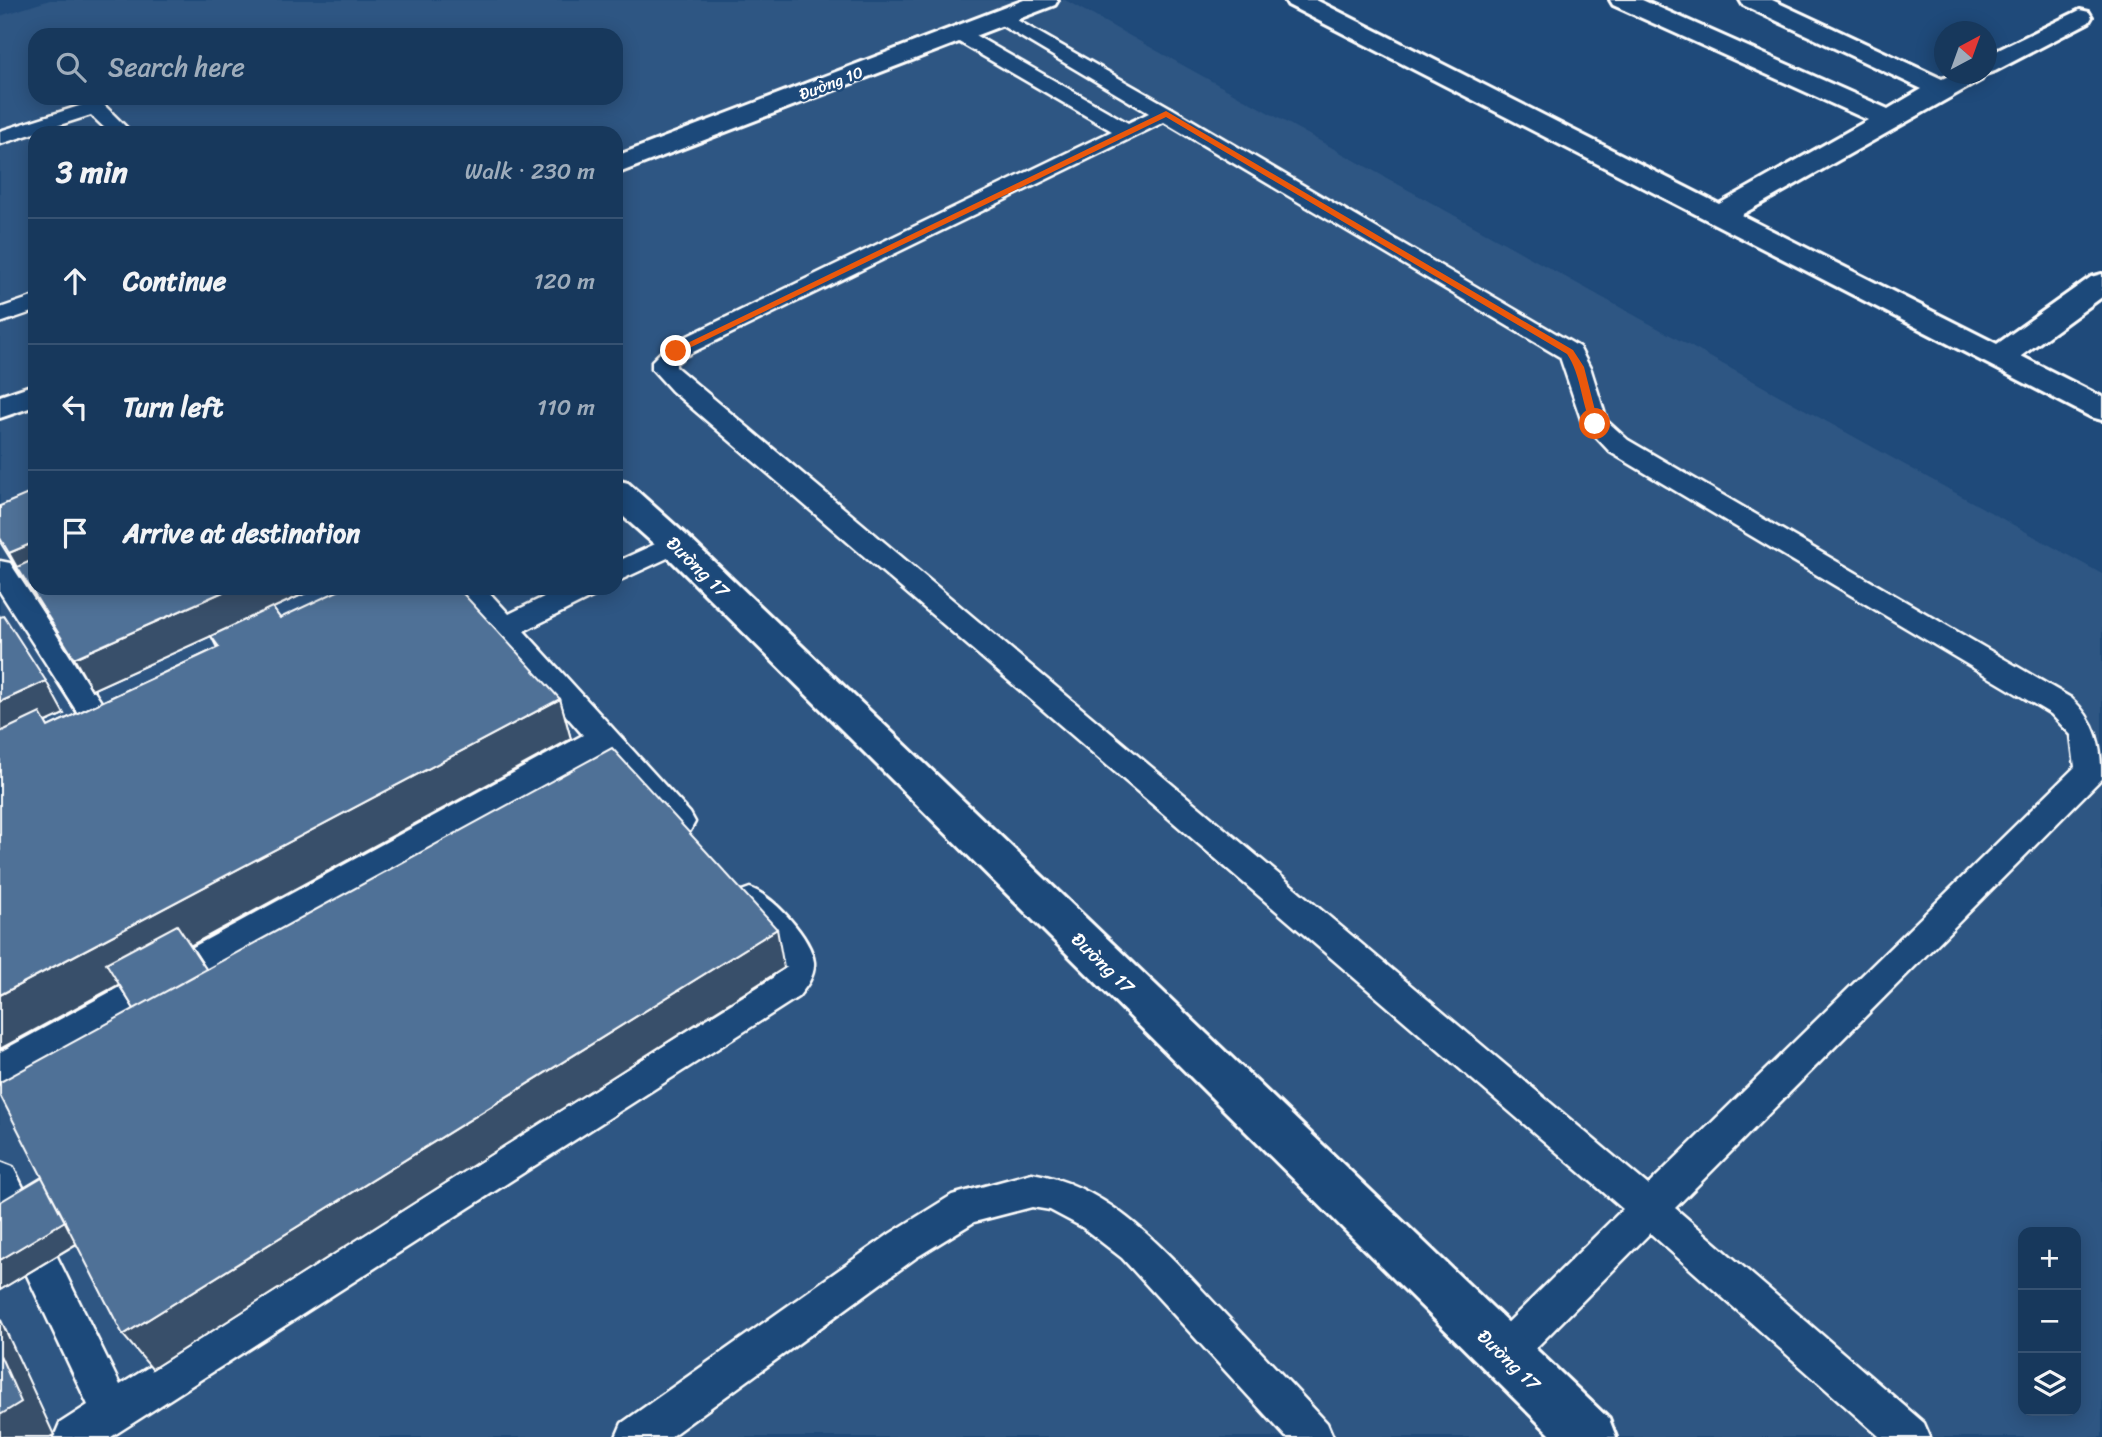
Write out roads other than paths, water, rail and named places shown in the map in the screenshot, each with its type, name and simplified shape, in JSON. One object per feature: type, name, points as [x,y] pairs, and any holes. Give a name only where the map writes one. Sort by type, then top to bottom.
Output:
[{"type":"street","name":"Đường 10","points":[[623,163],[1046,0]]},
{"type":"street","points":[[1297,0],[2102,410]]},
{"type":"street","points":[[1622,0],[1889,119]]},
{"type":"street","points":[[1752,0],[1942,89]]},
{"type":"street","points":[[2055,6],[2091,21]]},
{"type":"street","points":[[1997,61],[2091,21]]},
{"type":"street","points":[[1720,215],[1952,84]]},
{"type":"street","points":[[2000,358],[2102,283]]},
{"type":"street","points":[[0,408],[28,397]]},
{"type":"street","name":"Đường 17","points":[[623,497],[675,544],[1590,1437]]},
{"type":"lane","points":[[981,25],[1147,123],[1570,352],[1580,367],[1595,424],[1619,446],[2061,706],[2082,725],[2090,749],[2090,771],[1503,1354]]},
{"type":"lane","points":[[981,25],[1147,123]]},
{"type":"lane","points":[[37,126],[95,107],[115,126]]},
{"type":"lane","points":[[1147,123],[676,351],[664,361],[664,369],[702,405],[1649,1208],[1910,1437]]},
{"type":"lane","points":[[0,138],[28,129]]},
{"type":"lane","points":[[0,316],[28,306]]},
{"type":"lane","points":[[623,570],[675,544]]},
{"type":"lane","points":[[0,569],[15,603],[94,713]]},
{"type":"lane","points":[[475,595],[705,850]]},
{"type":"lane","points":[[505,628],[572,595]]},
{"type":"lane","points":[[0,626],[15,603]]},
{"type":"lane","points":[[0,1069],[604,738]]},
{"type":"lane","points":[[74,1437],[795,979],[799,966],[797,952],[732,880]]},
{"type":"lane","points":[[0,1180],[112,1412]]},
{"type":"lane","points":[[636,1437],[904,1245],[965,1207],[1032,1190],[1056,1194],[1095,1215],[1135,1246],[1313,1437]]}]
